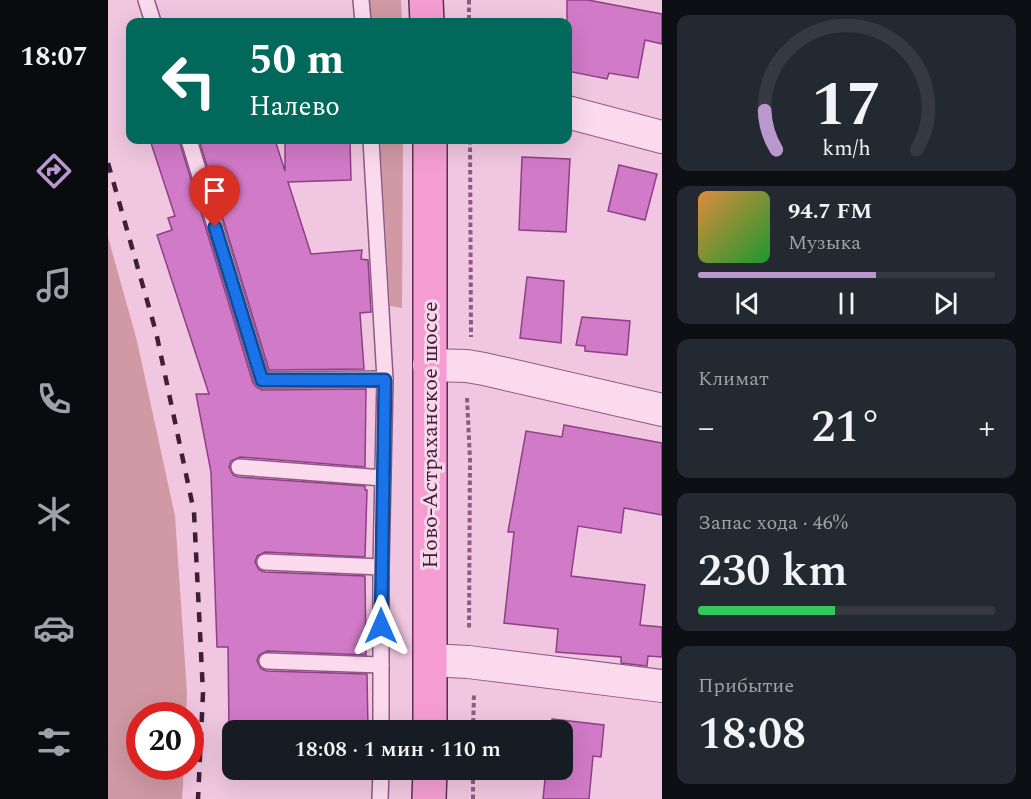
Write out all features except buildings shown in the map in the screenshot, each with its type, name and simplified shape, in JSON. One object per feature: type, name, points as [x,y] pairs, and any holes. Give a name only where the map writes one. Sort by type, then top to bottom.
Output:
[{"type":"main road","points":[[426,0],[427,18]]},
{"type":"main road","name":"Ново-Астраханское шоссе","points":[[430,144],[430,720]]},
{"type":"main road","points":[[429,799],[430,780]]},
{"type":"street","points":[[572,113],[662,137]]},
{"type":"street","points":[[429,365],[484,369],[662,410]]},
{"type":"street","points":[[430,660],[468,662],[662,686]]},
{"type":"lane","points":[[146,0],[152,18]]},
{"type":"lane","points":[[361,0],[363,18]]},
{"type":"lane","points":[[190,144],[262,380],[385,380]]},
{"type":"lane","points":[[371,144],[385,380],[381,720]]},
{"type":"lane","points":[[239,467],[383,478]]},
{"type":"lane","points":[[266,562],[381,567]]},
{"type":"lane","points":[[267,661],[381,665]]},
{"type":"lane","points":[[380,799],[381,780]]},
{"type":"path","points":[[469,0],[469,18]]},
{"type":"path","points":[[473,780],[473,799]]},
{"type":"shaded area","points":[[369,0],[401,0],[402,18],[371,18]]},
{"type":"shaded area","points":[[380,144],[403,144],[402,308],[390,306]]},
{"type":"shaded area","points":[[108,237],[137,341],[175,516],[187,692],[187,702],[126,702],[126,780],[183,780],[182,799],[108,799]]},
{"type":"railway","points":[[108,163],[156,332],[194,512],[203,693],[198,799]]},
{"type":"route","points":[[215,227],[262,380],[385,380],[381,626]]}]
